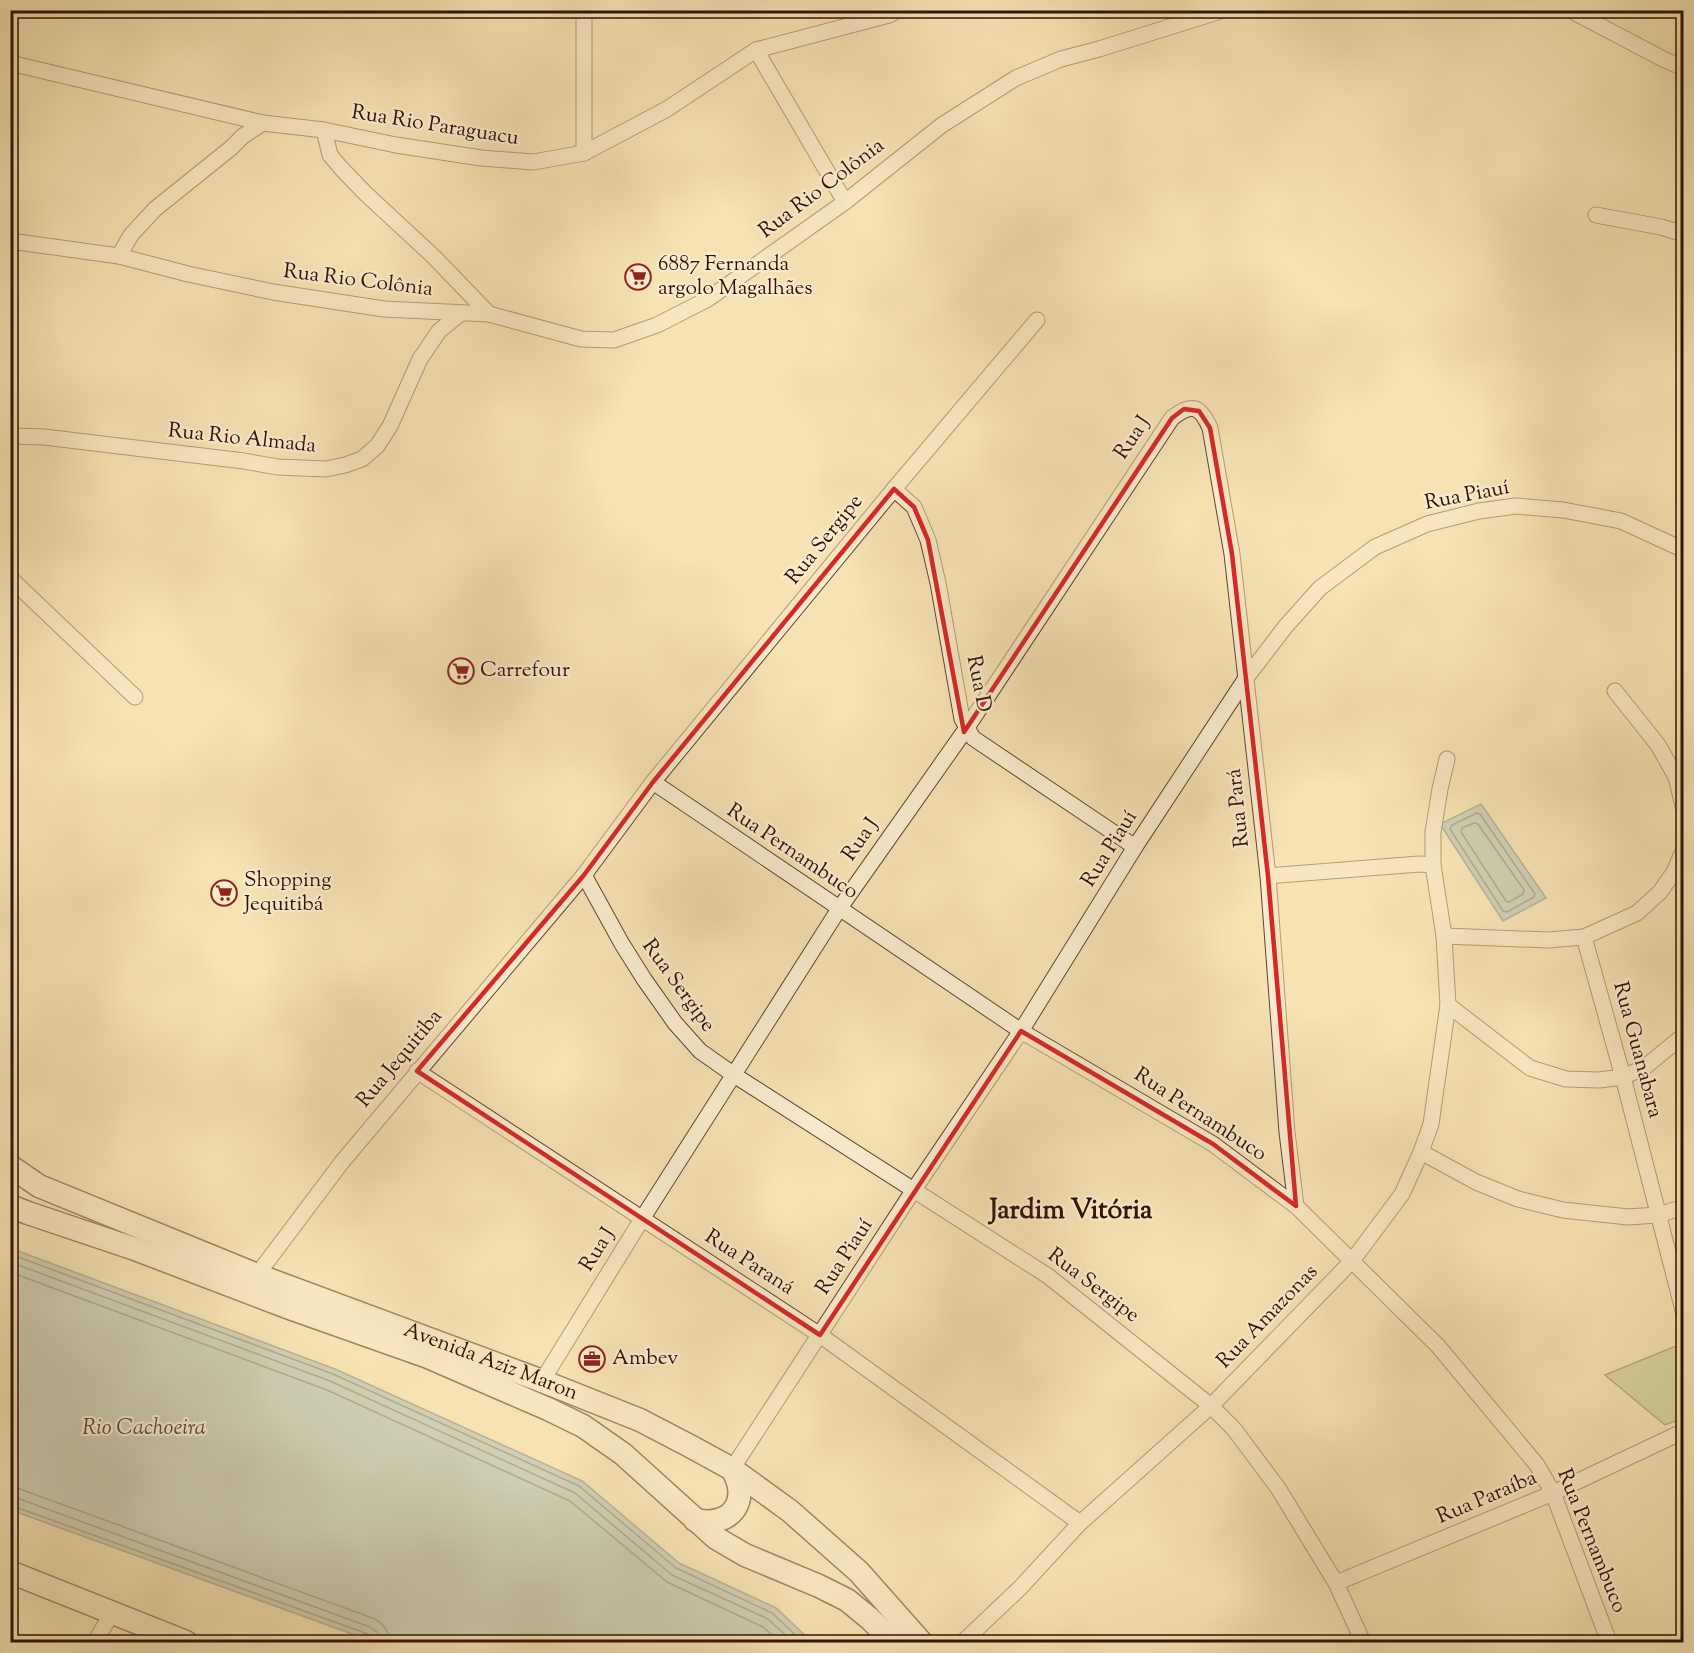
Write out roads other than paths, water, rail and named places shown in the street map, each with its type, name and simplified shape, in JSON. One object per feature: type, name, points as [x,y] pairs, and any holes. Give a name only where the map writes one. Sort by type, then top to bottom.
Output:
[{"type":"main road","name":"Avenida Aziz Maron","points":[[10,1166],[39,1186],[256,1275],[542,1381],[640,1420],[732,1469],[790,1511],[859,1572],[921,1642]]},
{"type":"main road","name":"Avenida Aziz Maron","points":[[10,1206],[135,1249],[295,1310],[428,1357],[583,1426],[623,1454],[716,1538],[745,1555],[847,1600],[894,1642]]},
{"type":"main road","points":[[695,1520],[707,1523],[720,1521],[738,1504],[740,1492],[738,1479],[732,1469]]},
{"type":"main road","points":[[10,1572],[186,1642]]},
{"type":"street","name":"Rua Rio Paraguacu","points":[[10,63],[263,123],[324,130],[396,145],[481,158],[533,162],[584,153],[667,109],[756,50],[889,15],[899,10]]},
{"type":"street","name":"Rua Rio Colônia","points":[[10,241],[119,256],[188,274],[273,292],[384,309],[489,314],[581,339],[614,340],[657,325],[708,299],[844,202],[942,125],[1016,78],[1061,59],[1132,40],[1224,10]]},
{"type":"street","points":[[1570,10],[1683,68]]},
{"type":"street","points":[[584,11],[584,153]]},
{"type":"street","points":[[756,50],[844,202]]},
{"type":"street","points":[[119,256],[130,235],[155,209],[243,136],[263,123]]},
{"type":"street","points":[[324,130],[330,154],[341,168],[489,314]]},
{"type":"street","points":[[1596,215],[1661,227],[1683,234]]},
{"type":"street","name":"Rua Rio Almada","points":[[10,436],[44,437],[278,467],[326,469],[345,465],[362,459],[377,446],[390,426],[420,359],[439,331],[459,314]]},
{"type":"street","name":"Rua Sergipe","points":[[1037,320],[894,489],[653,782],[584,875],[633,962],[675,1023],[700,1052],[1048,1276],[1211,1406],[1234,1429],[1278,1488],[1336,1583],[1363,1642]]},
{"type":"street","name":"Rua J","points":[[542,1381],[839,909],[966,729],[1172,418],[1184,409],[1191,408],[1198,411]]},
{"type":"street","name":"Rua Pará","points":[[1198,411],[1205,417],[1210,428],[1232,554],[1268,876],[1287,1132],[1296,1206]]},
{"type":"street","name":"Rua D","points":[[894,489],[914,507],[928,540],[962,719],[966,729],[973,738],[1135,848]]},
{"type":"street","name":"Rua Piauí","points":[[732,1469],[913,1191],[1021,1031],[1135,848],[1246,678],[1286,626],[1320,588],[1375,547],[1427,524],[1479,511],[1516,506],[1563,510],[1621,521],[1683,550]]},
{"type":"street","points":[[10,578],[135,697]]},
{"type":"street","points":[[1616,691],[1680,775],[1683,810]]},
{"type":"street","name":"Rua Amazonas","points":[[963,1642],[1020,1588],[1080,1523],[1211,1406],[1352,1261],[1402,1194],[1431,1124],[1448,1005],[1444,936],[1433,865],[1433,832],[1447,759]]},
{"type":"street","name":"Rua Pernambuco","points":[[653,782],[1021,1031],[1213,1144],[1296,1206],[1438,1346],[1537,1465],[1553,1493],[1609,1642]]},
{"type":"street","points":[[1444,936],[1548,940],[1584,937],[1637,913],[1660,892],[1674,872],[1683,849]]},
{"type":"street","points":[[1268,876],[1419,864],[1433,865]]},
{"type":"street","name":"Rua Jequitiba","points":[[256,1275],[342,1162],[584,875]]},
{"type":"street","name":"Rua Guanabara","points":[[1584,937],[1623,1077],[1683,1314]]},
{"type":"street","points":[[1448,1005],[1530,1068],[1566,1079],[1599,1080],[1623,1077],[1646,1067],[1683,1035]]},
{"type":"street","name":"Rua Paraná","points":[[417,1071],[820,1335],[1080,1523]]},
{"type":"street","points":[[1421,1152],[1476,1182],[1518,1199],[1563,1210],[1628,1216],[1658,1215],[1683,1207]]},
{"type":"street","name":"Rua Paraíba","points":[[1336,1583],[1553,1493],[1683,1431]]},
{"type":"street","points":[[95,1642],[112,1614]]},
{"type":"water","points":[[1481,804],[1546,898],[1503,921],[1440,824]]},
{"type":"water","name":"Rio Cachoeira","points":[[10,1248],[335,1369],[582,1481],[679,1563],[776,1608],[812,1642],[374,1642],[11,1510]]},
{"type":"place","name":"6887 Fernanda argolo Magalhães","points":[[638,277]]},
{"type":"place","name":"Carrefour","points":[[461,671]]},
{"type":"place","name":"Shopping Jequitibá","points":[[224,893]]},
{"type":"place","name":"Ambev","points":[[592,1359]]},
{"type":"district","name":"Jardim Vitória","points":[[1071,1211]]}]
